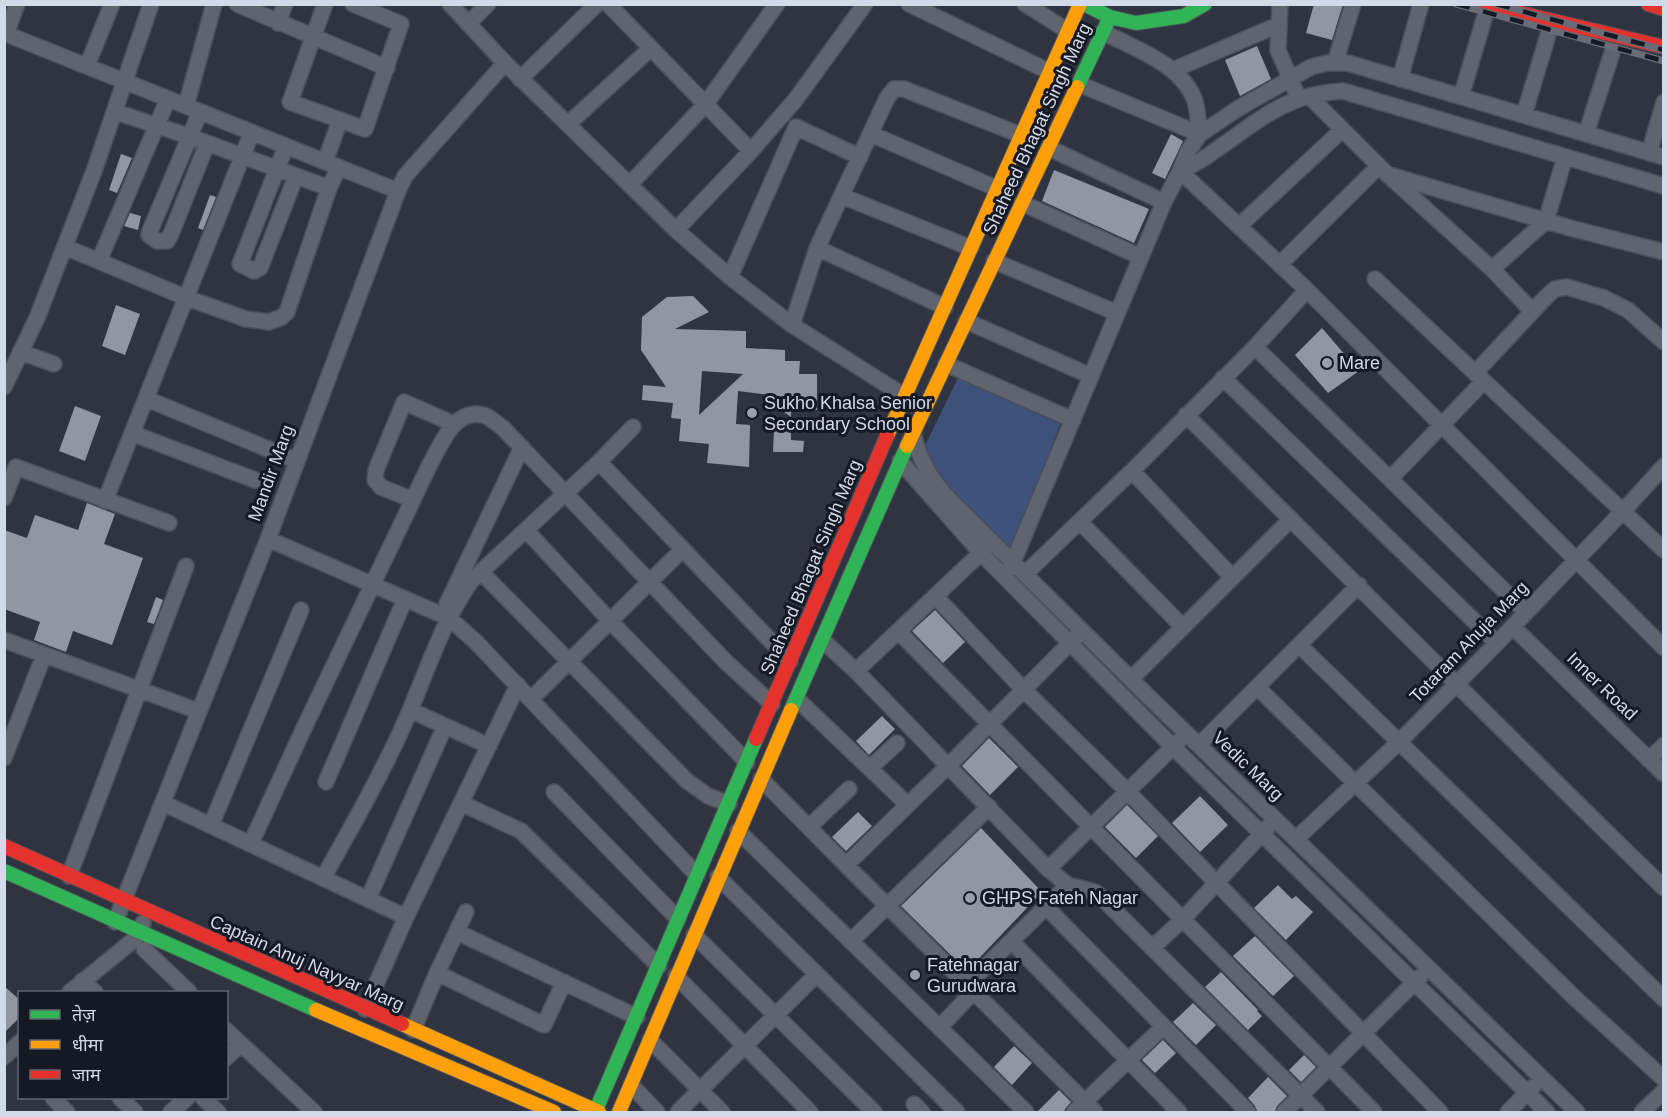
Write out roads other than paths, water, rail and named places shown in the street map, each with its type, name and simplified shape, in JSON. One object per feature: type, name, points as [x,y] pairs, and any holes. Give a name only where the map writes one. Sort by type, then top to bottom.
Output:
[{"type":"main road","name":"Shaheed Bhagat Singh Marg","points":[[597,1112],[865,485],[1082,4]]},
{"type":"main road","points":[[1082,4],[1110,17],[1136,23],[1184,16],[1205,4]]},
{"type":"main road","points":[[1648,4],[1664,9]]},
{"type":"main road","points":[[1483,12],[1664,47]]},
{"type":"main road","name":"Shaheed Bhagat Singh Marg","points":[[619,1113],[718,877],[900,461],[1110,17]]},
{"type":"main road","name":"Captain Anuj Nayyar Marg","points":[[4,846],[597,1112]]},
{"type":"main road","points":[[4,871],[525,1107],[554,1113]]},
{"type":"street","points":[[17,4],[5,33],[398,191]]},
{"type":"street","points":[[87,66],[112,4]]},
{"type":"street","points":[[4,387],[37,318],[65,247],[116,112],[151,4]]},
{"type":"street","points":[[207,144],[171,234],[167,241],[157,241],[149,235],[188,136],[213,4]]},
{"type":"street","points":[[237,4],[387,68]]},
{"type":"street","points":[[278,23],[285,4]]},
{"type":"street","points":[[325,4],[290,102],[365,129],[401,24],[388,10],[353,4]]},
{"type":"street","points":[[450,4],[520,79],[676,230],[730,277],[792,325],[906,397]]},
{"type":"street","points":[[468,24],[488,4]]},
{"type":"street","points":[[520,79],[597,4]]},
{"type":"street","points":[[608,4],[751,151]]},
{"type":"street","points":[[630,184],[705,105],[777,4]]},
{"type":"street","points":[[676,230],[751,151],[796,99],[865,4]]},
{"type":"street","points":[[909,4],[1050,72]]},
{"type":"street","points":[[1025,4],[1068,32]]},
{"type":"street","points":[[1280,4],[1278,50],[1289,78],[1304,97],[1492,269],[1532,311]]},
{"type":"street","points":[[1335,63],[1353,4]]},
{"type":"street","points":[[1400,78],[1421,4]]},
{"type":"street","points":[[1461,97],[1483,12]]},
{"type":"street","points":[[1173,70],[1278,25]]},
{"type":"street","points":[[1103,32],[1173,70],[1195,101],[1200,134]]},
{"type":"street","points":[[1524,115],[1548,35]]},
{"type":"street","points":[[568,124],[650,48]]},
{"type":"street","points":[[1586,134],[1612,53]]},
{"type":"street","name":"Mandir Marg","points":[[115,922],[268,539],[398,191],[405,176],[505,63]]},
{"type":"street","points":[[1004,576],[1013,562],[1164,201],[1188,151],[1200,134],[1289,78],[1311,67],[1335,63],[1348,63],[1656,155],[1664,102]]},
{"type":"street","points":[[1079,84],[1200,134]]},
{"type":"street","points":[[792,325],[818,248],[887,98],[894,89],[904,89],[1021,135]]},
{"type":"street","points":[[1180,171],[1201,162],[1250,126],[1304,97],[1343,91],[1664,186]]},
{"type":"street","points":[[99,261],[168,99]]},
{"type":"street","points":[[116,112],[329,188]]},
{"type":"street","points":[[65,247],[187,298],[246,319],[269,322],[282,317],[287,312],[329,188],[340,120]]},
{"type":"street","points":[[730,277],[796,127],[860,157]]},
{"type":"street","points":[[1239,226],[1342,130]]},
{"type":"street","points":[[105,501],[134,434],[252,132]]},
{"type":"street","points":[[871,134],[998,189]]},
{"type":"street","points":[[286,146],[240,264],[254,271],[260,268],[296,176]]},
{"type":"street","points":[[1048,148],[1164,201]]},
{"type":"street","points":[[1492,269],[1546,221],[1565,157]]},
{"type":"street","points":[[1383,170],[1546,221],[1664,252]]},
{"type":"street","points":[[1280,264],[1383,170]]},
{"type":"street","points":[[1180,171],[1307,290],[1664,648]]},
{"type":"street","points":[[842,196],[971,248]]},
{"type":"street","points":[[1022,203],[1141,257]]},
{"type":"street","points":[[818,248],[945,307]]},
{"type":"street","points":[[994,261],[1117,313]]},
{"type":"street","points":[[1375,279],[1624,510],[1664,550]]},
{"type":"street","points":[[1390,479],[1441,425],[1532,311],[1556,289],[1567,287],[1604,298],[1628,310],[1664,342]]},
{"type":"street","points":[[1025,574],[1132,471],[1255,347],[1307,290]]},
{"type":"street","points":[[966,321],[1091,376]]},
{"type":"street","points":[[1255,347],[1526,612]]},
{"type":"street","points":[[20,352],[54,364]]},
{"type":"street","points":[[946,364],[1073,420]]},
{"type":"street","points":[[1223,378],[1497,643]]},
{"type":"street","points":[[147,399],[297,461]]},
{"type":"street","points":[[413,500],[381,487],[375,480],[376,470],[405,402],[454,424]]},
{"type":"street","points":[[251,843],[430,464],[454,424],[461,417],[474,414],[484,415],[503,428],[725,661],[772,704]]},
{"type":"street","points":[[1186,415],[1359,585],[1456,685],[1664,888]]},
{"type":"street","points":[[323,878],[365,801],[410,710],[460,597],[472,580],[633,427]]},
{"type":"street","name":"Vedic Marg","points":[[913,433],[918,453],[938,487],[987,547],[1004,576],[1173,747],[1547,1113]]},
{"type":"street","points":[[134,434],[255,480]]},
{"type":"street","points":[[449,618],[447,603],[522,447]]},
{"type":"street","name":"Vedic Marg","points":[[900,461],[987,547],[1013,562],[1577,1113]]},
{"type":"street","points":[[598,462],[790,661]]},
{"type":"street","name":"Totaram Ahuja Marg","points":[[1296,839],[1456,685],[1664,466]]},
{"type":"street","points":[[4,498],[16,467],[169,523]]},
{"type":"street","points":[[1132,471],[1232,577]]},
{"type":"street","points":[[1131,679],[1291,519]]},
{"type":"street","points":[[1080,522],[1183,627]]},
{"type":"street","points":[[526,530],[611,622],[747,762]]},
{"type":"street","points":[[268,539],[449,618],[476,642],[697,875]]},
{"type":"street","points":[[856,671],[987,547]]},
{"type":"street","points":[[531,699],[683,549]]},
{"type":"street","points":[[69,876],[186,566]]},
{"type":"street","points":[[481,572],[687,781],[708,796],[729,804]]},
{"type":"street","points":[[1198,745],[1359,585]]},
{"type":"street","points":[[935,596],[1024,690],[1127,791],[1440,1113]]},
{"type":"street","points":[[326,782],[405,599]]},
{"type":"street","points":[[211,825],[301,610]]},
{"type":"street","name":"Inner Road","points":[[1513,627],[1664,774]]},
{"type":"street","points":[[898,631],[1374,1113]]},
{"type":"street","points":[[846,865],[1082,631]]},
{"type":"street","points":[[4,640],[198,711]]},
{"type":"street","points":[[822,640],[856,671],[1048,869],[1068,885],[1095,892],[1102,898],[1317,1113]]},
{"type":"street","points":[[1299,645],[1664,999]]},
{"type":"street","points":[[4,758],[44,655]]},
{"type":"street","points":[[365,1009],[406,917],[518,686]]},
{"type":"street","points":[[1257,687],[1576,999],[1664,1079]]},
{"type":"street","points":[[797,699],[908,805]]},
{"type":"street","points":[[410,710],[489,746]]},
{"type":"street","points":[[368,899],[445,726]]},
{"type":"street","points":[[1048,869],[1187,734]]},
{"type":"street","points":[[870,768],[897,743]]},
{"type":"street","points":[[1649,760],[1664,745]]},
{"type":"street","points":[[761,779],[971,988],[1084,1109],[1163,1027]]},
{"type":"street","points":[[808,827],[849,789]]},
{"type":"street","points":[[554,792],[678,919]]},
{"type":"street","points":[[162,803],[406,917]]},
{"type":"street","points":[[461,803],[521,831],[659,966]]},
{"type":"street","points":[[851,941],[989,807]]},
{"type":"street","points":[[1152,948],[1183,919],[1275,819]]},
{"type":"street","points":[[738,831],[1026,1113]]},
{"type":"street","points":[[718,877],[957,1113]]},
{"type":"street","points":[[940,1028],[971,988],[1012,942],[1068,885]]},
{"type":"street","points":[[1046,907],[1248,1113]]},
{"type":"street","points":[[72,991],[135,938],[148,912]]},
{"type":"street","points":[[413,1030],[466,912]]},
{"type":"street","points":[[457,932],[637,1017]]},
{"type":"street","points":[[694,934],[874,1113]]},
{"type":"street","points":[[1012,942],[1179,1113]]},
{"type":"street","points":[[144,949],[187,991]]},
{"type":"street","points":[[1284,1113],[1429,968]]},
{"type":"street","points":[[437,973],[544,1025],[564,982]]},
{"type":"street","points":[[678,1113],[816,975]]},
{"type":"street","points":[[676,976],[810,1113]]},
{"type":"street","points":[[82,981],[93,991]]},
{"type":"street","points":[[228,1032],[314,1113]]},
{"type":"street","points":[[650,1040],[722,1113]]},
{"type":"street","points":[[228,1056],[241,1044]]},
{"type":"street","points":[[1508,1113],[1542,1078]]},
{"type":"street","points":[[631,1085],[657,1113]]},
{"type":"street","points":[[1642,1113],[1664,1091]]},
{"type":"street","points":[[54,1099],[64,1111]]},
{"type":"street","points":[[121,1099],[135,1113]]},
{"type":"street","points":[[171,1113],[186,1099]]},
{"type":"street","points":[[204,1099],[218,1113]]},
{"type":"railway","points":[[1456,4],[1664,61]]},
{"type":"railway","points":[[1496,4],[1664,50]]},
{"type":"place","name":"Mare","points":[[1327,363]]},
{"type":"place","name":"Sukho Khalsa Senior Secondary School","points":[[752,413]]},
{"type":"place","name":"GHPS Fateh Nagar","points":[[970,898]]},
{"type":"place","name":"Fatehnagar Gurudwara","points":[[915,975]]}]
